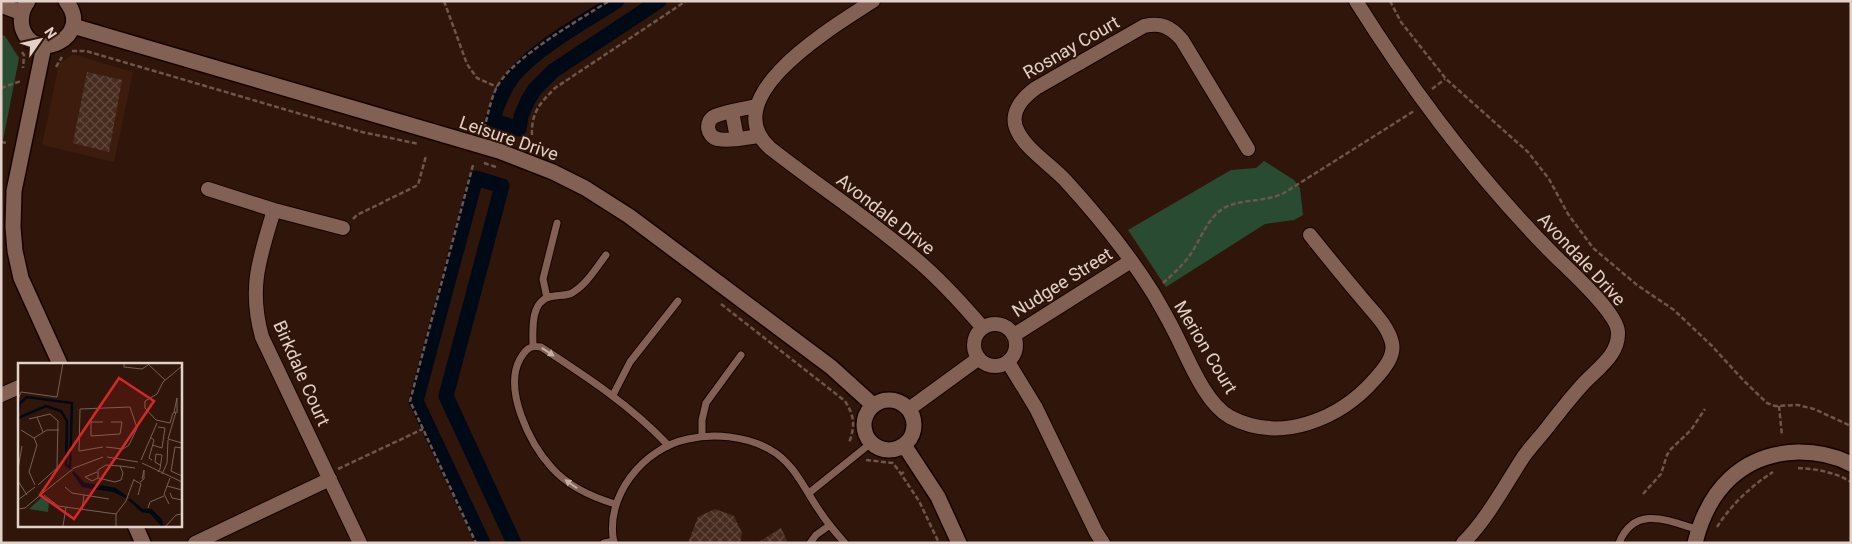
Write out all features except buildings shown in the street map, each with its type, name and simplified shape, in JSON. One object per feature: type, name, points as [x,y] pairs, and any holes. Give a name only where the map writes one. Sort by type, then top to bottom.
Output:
[{"type":"street","points":[[1,5],[25,7],[21,22],[28,38],[44,46],[52,46],[65,39],[73,26],[72,9],[66,1]]},
{"type":"street","points":[[756,106],[711,118],[708,129],[710,135],[717,139],[760,136],[756,123],[756,106],[764,90],[794,58],[820,37],[873,1]]},
{"type":"street","name":"Avondale Drive","points":[[1356,1],[1423,100],[1481,176],[1611,315],[1618,330],[1616,346],[1609,359],[1580,387],[1526,454],[1485,517],[1463,543]]},
{"type":"street","name":"Rosnay Court","points":[[1131,261],[1084,201],[1024,141],[1017,131],[1014,120],[1016,110],[1027,94],[1144,26],[1164,25],[1174,31],[1182,40],[1248,149]]},
{"type":"street","name":"Leisure Drive","points":[[73,26],[504,153],[553,172],[585,188],[629,216],[831,366],[873,405]]},
{"type":"street","points":[[44,46],[14,191],[13,227],[15,251],[21,278],[60,363]]},
{"type":"street","points":[[732,112],[737,138]]},
{"type":"street","name":"Avondale Drive","points":[[760,136],[770,148],[925,267],[984,328]]},
{"type":"street","points":[[208,189],[274,210],[343,228]]},
{"type":"street","name":"Birkdale Court","points":[[274,210],[260,258],[255,288],[256,316],[262,337],[360,543]]},
{"type":"street","name":"Merion Court","points":[[1131,261],[1152,292],[1211,400],[1228,416],[1248,425],[1271,429],[1294,426],[1318,421],[1338,411],[1355,399],[1388,362],[1392,352],[1392,344],[1383,325],[1310,235]]},
{"type":"street","name":"Nudgee Street","points":[[1014,335],[1131,261]]},
{"type":"street","points":[[988,325],[1000,325],[1010,330],[1014,335],[1016,346],[1012,358],[1008,362],[1003,365],[990,366],[979,358],[974,346],[978,333],[984,328],[988,325]]},
{"type":"street","points":[[909,409],[979,358]]},
{"type":"street","points":[[1008,362],[1036,408],[1103,543]]},
{"type":"street","points":[[1,395],[18,387]]},
{"type":"street","points":[[881,400],[891,400],[900,402],[909,409],[914,424],[913,432],[904,445],[896,449],[887,450],[878,448],[871,443],[863,428],[867,411],[873,405],[881,400]]},
{"type":"street","points":[[904,445],[938,497],[959,543]]},
{"type":"street","points":[[1702,536],[1710,503],[1724,484],[1741,469],[1759,459],[1785,452],[1808,452],[1833,455],[1851,464]]},
{"type":"street","points":[[195,543],[329,477]]},
{"type":"street","points":[[135,526],[143,543]]},
{"type":"lane","points":[[547,298],[543,279],[557,223]]},
{"type":"lane","points":[[533,346],[533,318],[538,307],[547,298],[570,294],[579,288],[592,275],[606,255]]},
{"type":"lane","points":[[613,395],[630,362],[678,300]]},
{"type":"lane","points":[[615,504],[578,489],[552,468],[542,455],[526,427],[515,398],[514,378],[518,362],[525,350],[533,346],[541,347],[613,395],[640,416],[668,445]]},
{"type":"lane","points":[[702,436],[702,420],[706,403],[741,355]]},
{"type":"lane","points":[[604,543],[614,542],[612,528],[615,504],[625,484],[636,470],[652,455],[668,445],[702,436],[747,439],[770,450],[790,466],[820,513],[845,543]]},
{"type":"lane","points":[[809,493],[871,443]]},
{"type":"lane","points":[[1619,543],[1628,527],[1650,518],[1702,536]]},
{"type":"lane","points":[[810,543],[816,535],[830,525]]},
{"type":"path","points":[[444,1],[467,64],[477,78],[497,87]]},
{"type":"path","points":[[484,129],[497,87],[511,68],[609,1]]},
{"type":"path","points":[[532,135],[531,121],[541,102],[555,88],[686,1]]},
{"type":"path","points":[[1390,1],[1401,22],[1446,79],[1528,152],[1549,179],[1568,214],[1593,248],[1637,285],[1674,310],[1767,403],[1775,406],[1798,405],[1814,409],[1851,426]]},
{"type":"path","points":[[54,71],[58,61],[65,53],[82,50],[362,132],[421,144]]},
{"type":"path","points":[[1152,292],[1184,263],[1219,211],[1239,203],[1265,200],[1284,193],[1416,110],[1429,92],[1446,79]]},
{"type":"path","points":[[1,88],[21,81]]},
{"type":"path","points":[[1,142],[8,143]]},
{"type":"path","points":[[343,228],[357,215],[418,185],[426,156]]},
{"type":"path","points":[[476,161],[504,169]]},
{"type":"path","points":[[473,165],[410,403],[476,543]]},
{"type":"path","points":[[718,303],[845,401],[853,413],[853,425],[849,443]]},
{"type":"path","points":[[1779,406],[1782,436]]},
{"type":"path","points":[[1643,494],[1661,474],[1671,448],[1691,430],[1705,409]]},
{"type":"path","points":[[329,477],[423,429]]},
{"type":"path","points":[[862,459],[894,463],[919,501],[939,543]]},
{"type":"path","points":[[901,474],[916,465]]},
{"type":"path","points":[[1795,468],[1814,469],[1834,474],[1851,482]]},
{"type":"path","points":[[1702,536],[1718,526],[1759,481],[1772,472],[1779,470]]},
{"type":"shaded area","points":[[73,54],[133,72],[114,162],[42,145],[59,64]]},
{"type":"green space","points":[[1,35],[5,36],[19,58],[1,151]]},
{"type":"green space","points":[[1264,161],[1294,180],[1300,188],[1303,215],[1294,220],[1265,224],[1166,287],[1128,230],[1231,170],[1256,168]]},
{"type":"waterway","points":[[617,1],[562,35],[524,64],[507,85],[492,120],[519,129],[521,116],[528,100],[535,89],[553,71],[659,1]]},
{"type":"waterway","points":[[483,543],[416,401],[476,178],[502,186],[446,396],[514,543]]}]
